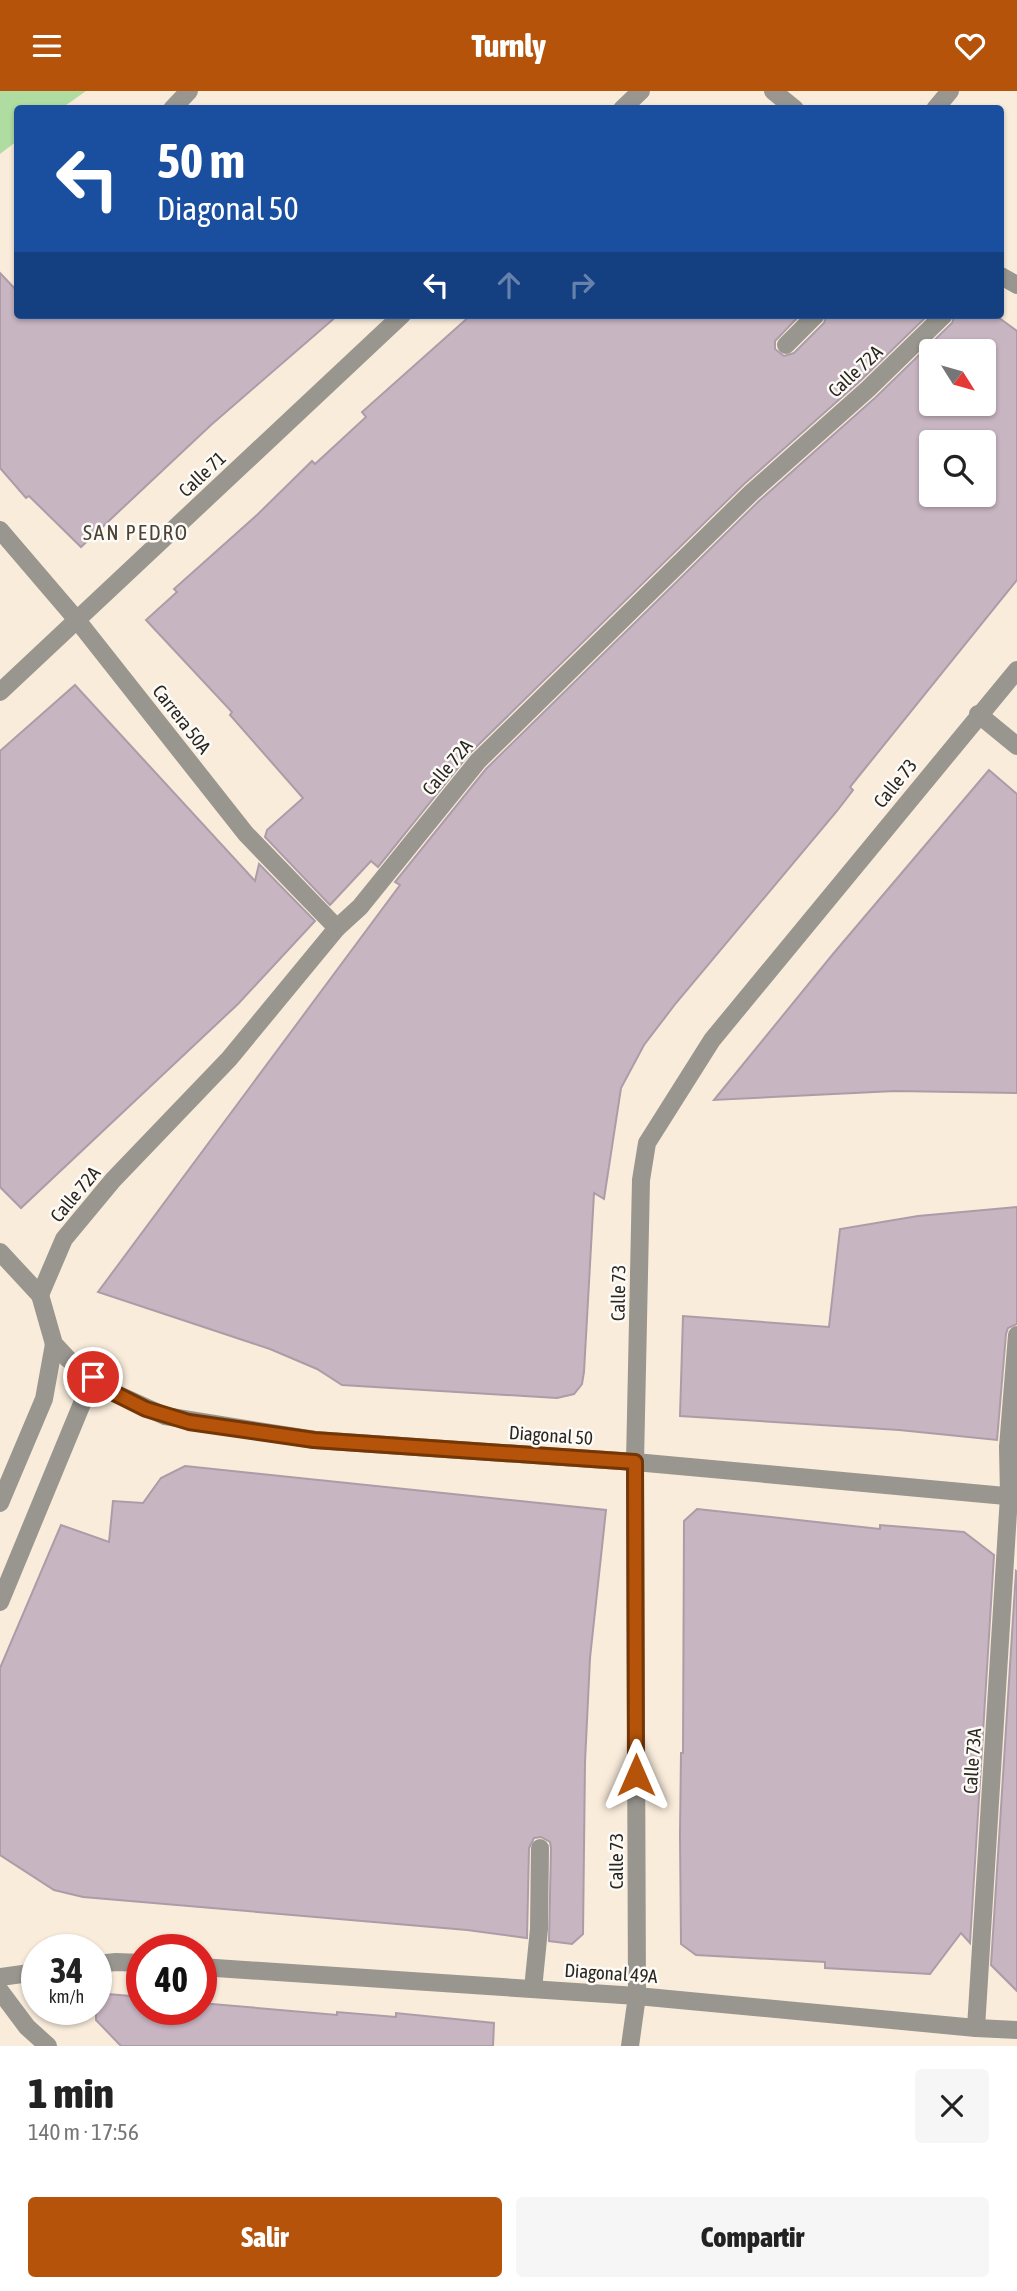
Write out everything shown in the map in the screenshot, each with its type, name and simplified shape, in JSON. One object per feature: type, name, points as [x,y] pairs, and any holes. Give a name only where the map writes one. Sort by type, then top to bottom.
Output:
[{"type":"street","points":[[176,105],[189,91]]},
{"type":"street","points":[[626,105],[640,91]]},
{"type":"street","points":[[773,91],[790,105]]},
{"type":"street","points":[[938,105],[950,91]]},
{"type":"street","name":"Calle 71","points":[[0,692],[398,319]]},
{"type":"street","points":[[786,345],[813,319]]},
{"type":"street","name":"Calle 72A","points":[[40,1295],[64,1239],[113,1180],[229,1059],[337,928],[360,908],[478,761],[751,493],[867,389],[940,319]]},
{"type":"street","name":"Carrera 50A","points":[[0,530],[77,620],[246,834],[337,928]]},
{"type":"street","name":"Calle 73","points":[[630,2046],[637,1996],[635,1462],[641,1180],[647,1143],[712,1040],[1017,670]]},
{"type":"street","points":[[978,715],[1017,746]]},
{"type":"street","points":[[0,1252],[40,1295],[54,1343],[44,1399],[0,1503]]},
{"type":"street","name":"Calle 73A","points":[[976,2028],[1013,1496],[1007,1447],[1017,1335]]},
{"type":"street","name":"Diagonal 50","points":[[54,1343],[68,1359],[112,1392],[146,1409],[189,1422],[314,1440],[635,1462],[1013,1496]]},
{"type":"street","points":[[0,1602],[93,1377]]},
{"type":"street","points":[[533,1989],[539,1929],[540,1848]]},
{"type":"street","name":"Diagonal 49A","points":[[217,1968],[637,1996],[1017,2030]]},
{"type":"street","points":[[0,1977],[21,1974]]},
{"type":"street","points":[[0,1991],[27,2027],[48,2046]]},
{"type":"green space","points":[[0,91],[86,91],[66,105],[14,105],[14,143],[0,154]]},
{"type":"building","points":[[0,273],[14,288],[14,319],[333,319],[211,425],[81,547],[29,496],[26,498],[0,468]]},
{"type":"building","points":[[467,319],[796,319],[775,341],[775,349],[784,356],[794,353],[826,319],[924,319],[860,381],[743,485],[470,753],[378,867],[371,861],[330,905],[265,837],[267,830],[303,798],[230,715],[232,712],[146,620],[177,592],[174,589],[258,514],[312,461],[315,464],[366,417],[362,412]]},
{"type":"building","points":[[954,319],[1000,319],[1017,331],[1017,580],[850,787],[853,790],[837,811],[644,1045],[621,1088],[604,1199],[594,1193],[584,1372],[582,1384],[574,1394],[557,1398],[342,1385],[317,1369],[270,1349],[98,1292],[400,885],[395,882],[486,769],[759,501],[919,355],[919,417],[996,417],[996,339],[936,339]]},
{"type":"building","points":[[75,685],[255,881],[259,864],[315,921],[238,1004],[21,1208],[0,1187],[0,751]]},
{"type":"building","points":[[989,770],[1017,794],[1017,1093],[895,1091],[714,1100],[833,954]]},
{"type":"building","points":[[1017,1207],[1017,1324],[1008,1328],[1006,1334],[997,1440],[899,1430],[680,1416],[683,1316],[829,1327],[840,1229],[918,1216]]},
{"type":"building","points":[[185,1466],[606,1510],[590,1658],[585,1762],[583,1934],[572,1944],[549,1941],[551,1848],[550,1842],[541,1837],[534,1838],[529,1848],[527,1938],[467,1930],[83,1897],[54,1890],[0,1855],[0,1668],[61,1525],[109,1542],[113,1501],[143,1503],[161,1478]]},
{"type":"building","points":[[697,1509],[880,1529],[880,1525],[964,1532],[994,1555],[970,1943],[961,1933],[930,1974],[825,1968],[825,1962],[696,1955],[681,1944],[684,1521]]},
{"type":"building","points":[[1017,1572],[1017,1991],[991,1965]]},
{"type":"building","points":[[112,1994],[126,1996],[126,2025],[217,2025],[217,2004],[337,2015],[337,2012],[396,2017],[396,2013],[494,2023],[493,2046],[121,2046],[101,2025],[112,2025]]},
{"type":"district","name":"SAN PEDRO","points":[[136,532]]},
{"type":"route","points":[[93,1377],[112,1392],[146,1409],[189,1422],[314,1440],[635,1462],[636,1775]]}]
